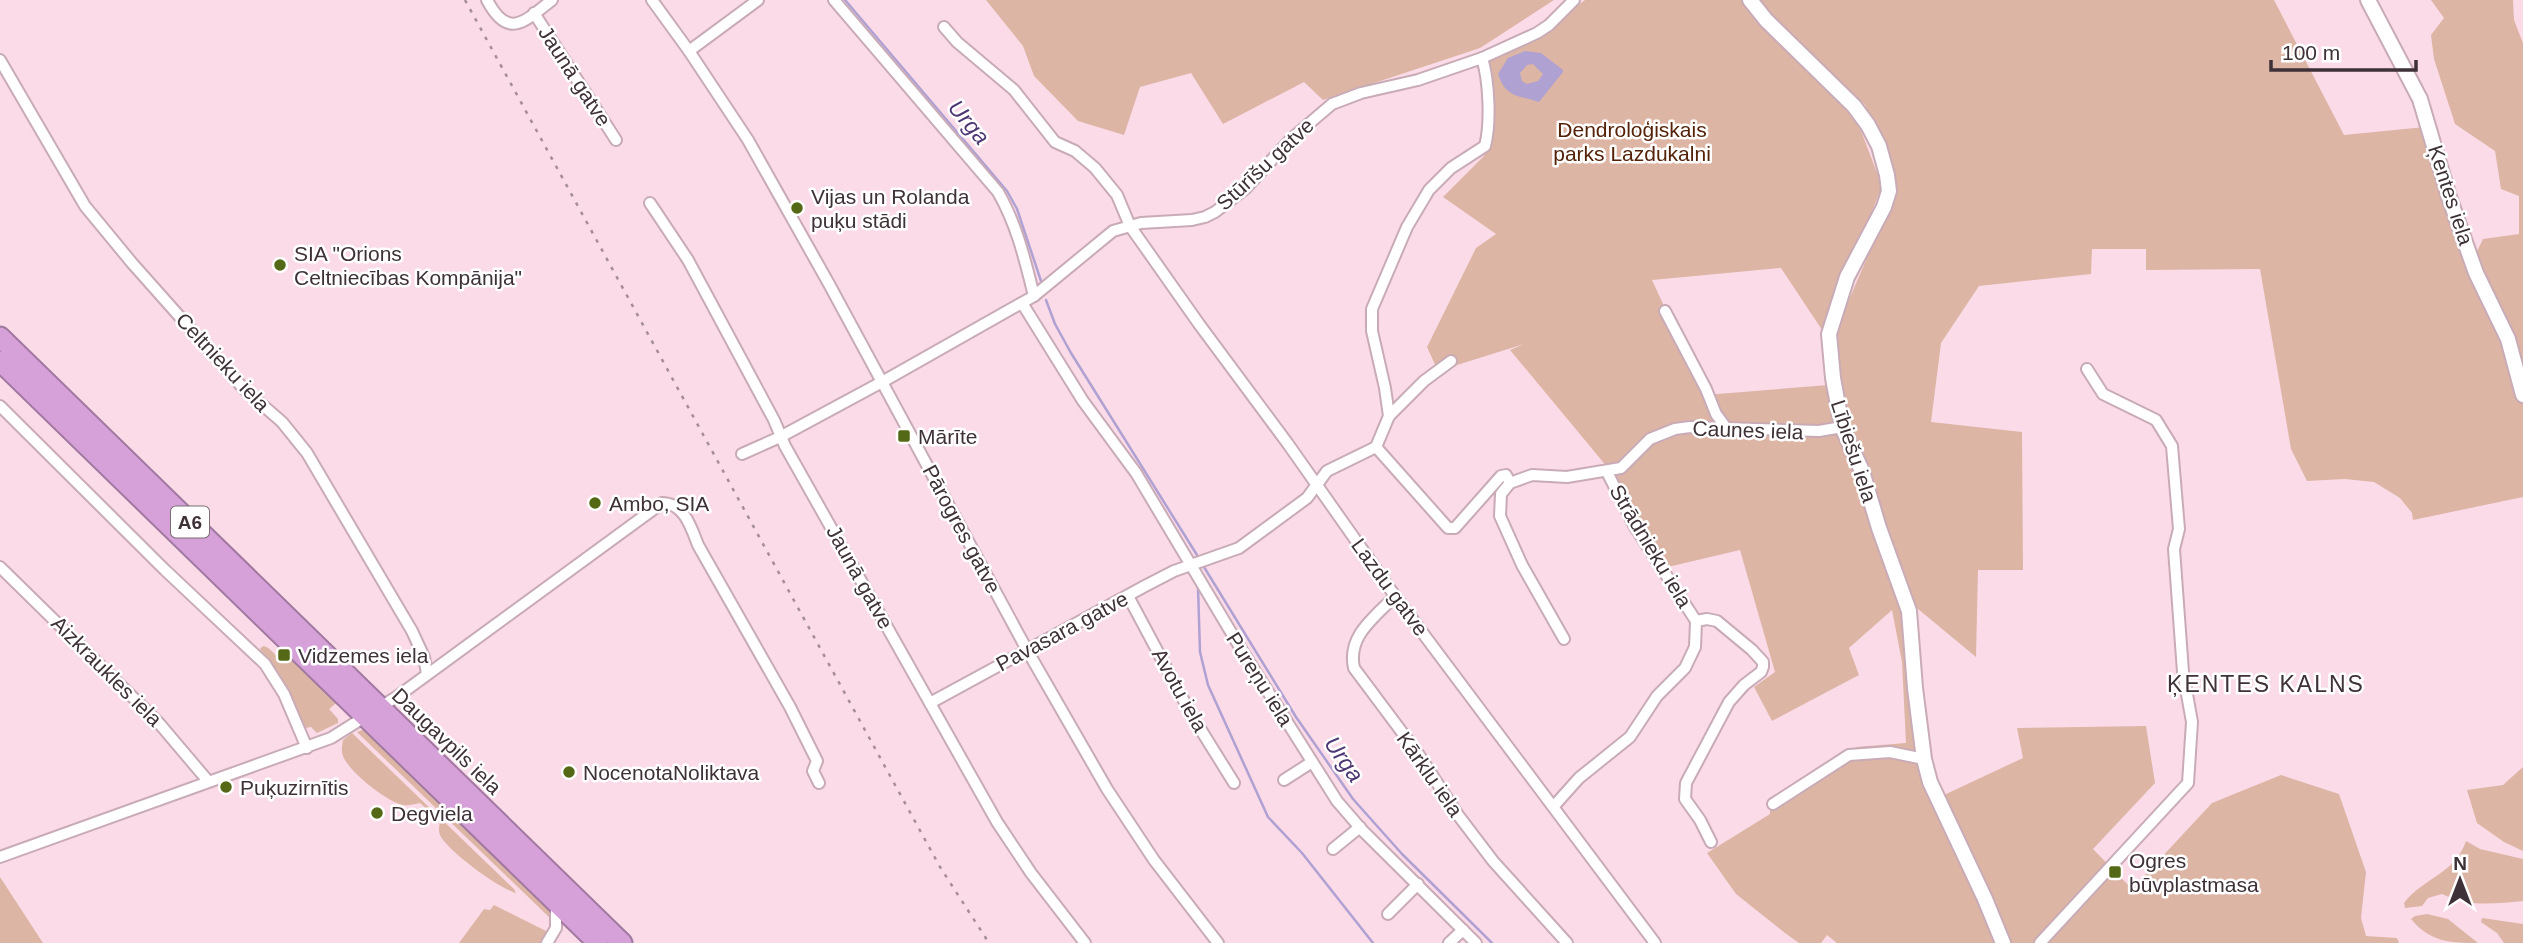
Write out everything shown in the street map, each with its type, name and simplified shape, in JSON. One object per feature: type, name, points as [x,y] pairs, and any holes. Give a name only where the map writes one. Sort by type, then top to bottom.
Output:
[{"type":"highway","name":"Daugavpils iela","points":[[0,337],[372,711],[592,937]]},
{"type":"highway","name":"Daugavpils iela","points":[[0,360],[622,943]]},
{"type":"street","points":[[487,0],[498,18],[506,24],[516,24],[552,0]]},
{"type":"street","name":"Pārogres gatve","points":[[652,0],[748,140],[1027,650],[1107,789],[1154,860],[1218,943]]},
{"type":"street","points":[[689,51],[758,0]]},
{"type":"street","points":[[834,0],[998,192],[1022,247],[1034,296]]},
{"type":"street","name":"Stūrīšu gatve","points":[[742,454],[780,437],[882,382],[1034,296],[1113,231],[1130,226],[1205,217],[1245,189],[1291,139],[1332,104],[1361,93],[1418,80],[1482,58],[1537,33],[1574,0]]},
{"type":"street","name":"Lībiešu iela","points":[[1750,0],[1766,20],[1854,106],[1879,146],[1887,175],[1889,191],[1884,207],[1847,277],[1829,334],[1829,354],[1842,427],[1862,471],[1909,611],[1924,759],[1930,782],[2003,943]]},
{"type":"street","name":"Ķentes iela","points":[[2368,0],[2420,99],[2449,197],[2476,273],[2508,338],[2523,395]]},
{"type":"street","name":"Jaunā gatve","points":[[534,13],[616,140]]},
{"type":"street","name":"Lazdu gatve","points":[[944,27],[957,42],[1014,90],[1055,142],[1075,151],[1095,168],[1117,195],[1130,226],[1199,324],[1395,596],[1655,943]]},
{"type":"street","points":[[1316,483],[1327,471],[1376,447],[1386,429],[1389,416],[1372,331],[1372,309],[1408,227],[1429,190],[1451,168],[1485,146],[1488,135],[1486,71],[1482,58]]},
{"type":"street","name":"Celtnieku iela","points":[[0,60],[85,206],[244,389],[282,422],[307,453],[412,631],[424,657],[427,674]]},
{"type":"street","name":"Jaunā gatve","points":[[650,203],[688,261],[774,420],[780,437],[997,822],[1085,943]]},
{"type":"street","name":"Pureņu iela","points":[[1022,303],[1083,401],[1136,473],[1194,565],[1241,649],[1337,801],[1476,943]]},
{"type":"street","points":[[1665,311],[1706,389],[1716,414],[1727,429]]},
{"type":"street","points":[[1389,416],[1424,380],[1451,361]]},
{"type":"street","points":[[2040,943],[2188,783],[2192,722],[2183,673],[2174,549],[2179,529],[2172,446],[2156,420],[2103,394],[2087,369]]},
{"type":"street","points":[[0,406],[165,570],[265,664],[284,694],[307,748]]},
{"type":"street","name":"Caunes iela","points":[[1376,447],[1448,528],[1455,528],[1502,475],[1506,475],[1510,483],[1532,475],[1555,478],[1594,471],[1607,472],[1621,468],[1650,439],[1675,429],[1690,427],[1819,431],[1842,427]]},
{"type":"street","name":"Strādnieku iela","points":[[1607,472],[1636,527],[1696,621]]},
{"type":"street","name":"Pavasara gatve","points":[[930,702],[1174,572],[1239,548],[1307,498],[1316,483]]},
{"type":"street","points":[[1510,483],[1501,494],[1500,516],[1522,565],[1564,639]]},
{"type":"street","points":[[0,857],[331,738],[427,674],[662,503],[672,503],[680,509],[690,526],[797,721],[817,761],[813,771],[819,783]]},
{"type":"street","name":"Aizkraukles iela","points":[[0,567],[149,713],[208,781]]},
{"type":"street","name":"Avotu iela","points":[[1128,596],[1191,714],[1234,783]]},
{"type":"street","name":"Kārklu iela","points":[[1395,596],[1354,641],[1351,656],[1354,668],[1419,755],[1493,862],[1567,943]]},
{"type":"street","points":[[1554,806],[1579,778],[1630,737],[1657,696],[1685,668],[1695,647],[1696,621],[1717,621],[1752,650],[1763,662],[1763,667],[1761,673],[1744,685],[1728,702],[1686,783],[1685,799],[1711,842]]},
{"type":"street","points":[[1773,804],[1849,755],[1890,752],[1924,759]]},
{"type":"street","points":[[1284,780],[1312,762]]},
{"type":"street","points":[[1333,849],[1360,827]]},
{"type":"street","points":[[1388,914],[1418,884]]},
{"type":"street","points":[[551,938],[557,919],[556,902]]},
{"type":"street","points":[[551,938],[572,929],[592,937]]},
{"type":"street","points":[[1449,943],[1463,930]]},
{"type":"green space","points":[[986,0],[1554,0],[1480,48],[1323,100],[1304,82],[1223,124],[1191,73],[1140,87],[1124,135],[1078,121],[1034,76],[1023,46]]},
{"type":"green space","name":"Dendroloģiskais parks Lazdukalni","points":[[1585,0],[1743,0],[1779,35],[1778,20],[1759,0],[2274,0],[2344,135],[2425,127],[2436,180],[2469,268],[2483,239],[2519,234],[2519,196],[2501,189],[2495,151],[2455,124],[2434,59],[2431,35],[2444,18],[2431,0],[2513,0],[2514,20],[2523,43],[2523,497],[2413,520],[2412,513],[2400,498],[2374,482],[2345,479],[2307,481],[2291,449],[2260,269],[2146,270],[2146,249],[2092,249],[2091,274],[1979,286],[1941,343],[1931,422],[2022,432],[2023,570],[1978,570],[1976,657],[1912,604],[1919,751],[1944,795],[2023,758],[2017,728],[2146,726],[2155,783],[2093,849],[2132,889],[2212,803],[2281,775],[2339,794],[2366,872],[2361,918],[2366,936],[2397,938],[2399,943],[1837,943],[1827,935],[1821,943],[1799,943],[1736,894],[1707,853],[1770,814],[1770,799],[1856,747],[1906,743],[1902,662],[1892,610],[1849,648],[1859,675],[1772,721],[1754,687],[1775,672],[1740,550],[1655,570],[1630,528],[1608,468],[1510,350],[1524,344],[1438,371],[1427,347],[1476,248],[1496,234],[1443,197],[1484,156],[1483,87],[1476,64],[1544,31]],"holes":[[[1788,30],[1865,105],[1897,188],[1833,337],[1844,396],[1828,385],[1705,395],[1652,280],[1781,268],[1824,333],[1882,186],[1852,107],[1789,45]]]},
{"type":"green space","points":[[263,646],[284,661],[287,657],[340,700],[329,709],[338,719],[338,723],[317,733],[311,727],[306,728],[273,665],[260,649]]},
{"type":"green space","points":[[366,730],[551,909],[552,918],[357,732]]},
{"type":"green space","points":[[352,733],[516,893],[487,877],[454,852],[440,835],[440,821],[420,803],[396,803],[352,770],[342,752],[343,740]]},
{"type":"green space","points":[[2523,767],[2523,851],[2504,842],[2477,823],[2467,790],[2503,785]]},
{"type":"green space","points":[[2466,841],[2480,849],[2523,859],[2523,901],[2472,903],[2442,894],[2428,898],[2422,906],[2405,908],[2404,903],[2420,887],[2447,869]]},
{"type":"green space","points":[[0,877],[43,943],[0,943]]},
{"type":"green space","points":[[494,905],[548,932],[541,943],[459,943],[484,909],[490,910]]},
{"type":"green space","points":[[2427,914],[2448,919],[2478,943],[2433,937],[2411,919]]},
{"type":"green space","points":[[2482,918],[2523,924],[2523,943],[2504,943],[2497,933],[2481,922]]},
{"type":"shaded area","points":[[1525,51],[1541,53],[1563,72],[1539,102],[1509,92],[1505,88],[1498,74],[1508,58]],"holes":[[[1533,64],[1543,74],[1538,81],[1527,84],[1522,81],[1520,73],[1527,65]]]},
{"type":"waterway","name":"Urga","points":[[845,0],[1007,191],[1017,209],[1041,281]]},
{"type":"waterway","name":"Urga","points":[[1046,300],[1071,353],[1197,555]]},
{"type":"waterway","name":"Urga","points":[[1204,567],[1296,717],[1353,799],[1402,854],[1492,943]]},
{"type":"waterway","points":[[1198,587],[1200,652],[1208,685],[1268,817],[1302,853],[1373,943]]},
{"type":"railway","points":[[465,0],[940,867],[989,943]]},
{"type":"place","name":"Vijas un Rolanda puķu stādi","points":[[797,208]]},
{"type":"place","name":"SIA \"Orions Celtniecības Kompānija\"","points":[[280,265]]},
{"type":"place","name":"Mārīte","points":[[904,436]]},
{"type":"place","name":"Ambo, SIA","points":[[595,503]]},
{"type":"place","name":"Vidzemes iela","points":[[284,655]]},
{"type":"place","name":"NocenotaNoliktava","points":[[569,772]]},
{"type":"place","name":"Puķuzirnītis","points":[[226,787]]},
{"type":"place","name":"Degviela","points":[[377,813]]},
{"type":"place","name":"Ogres būvplastmasa","points":[[2115,872]]},
{"type":"district","name":"ĶENTES KALNS","points":[[2266,684]]}]
